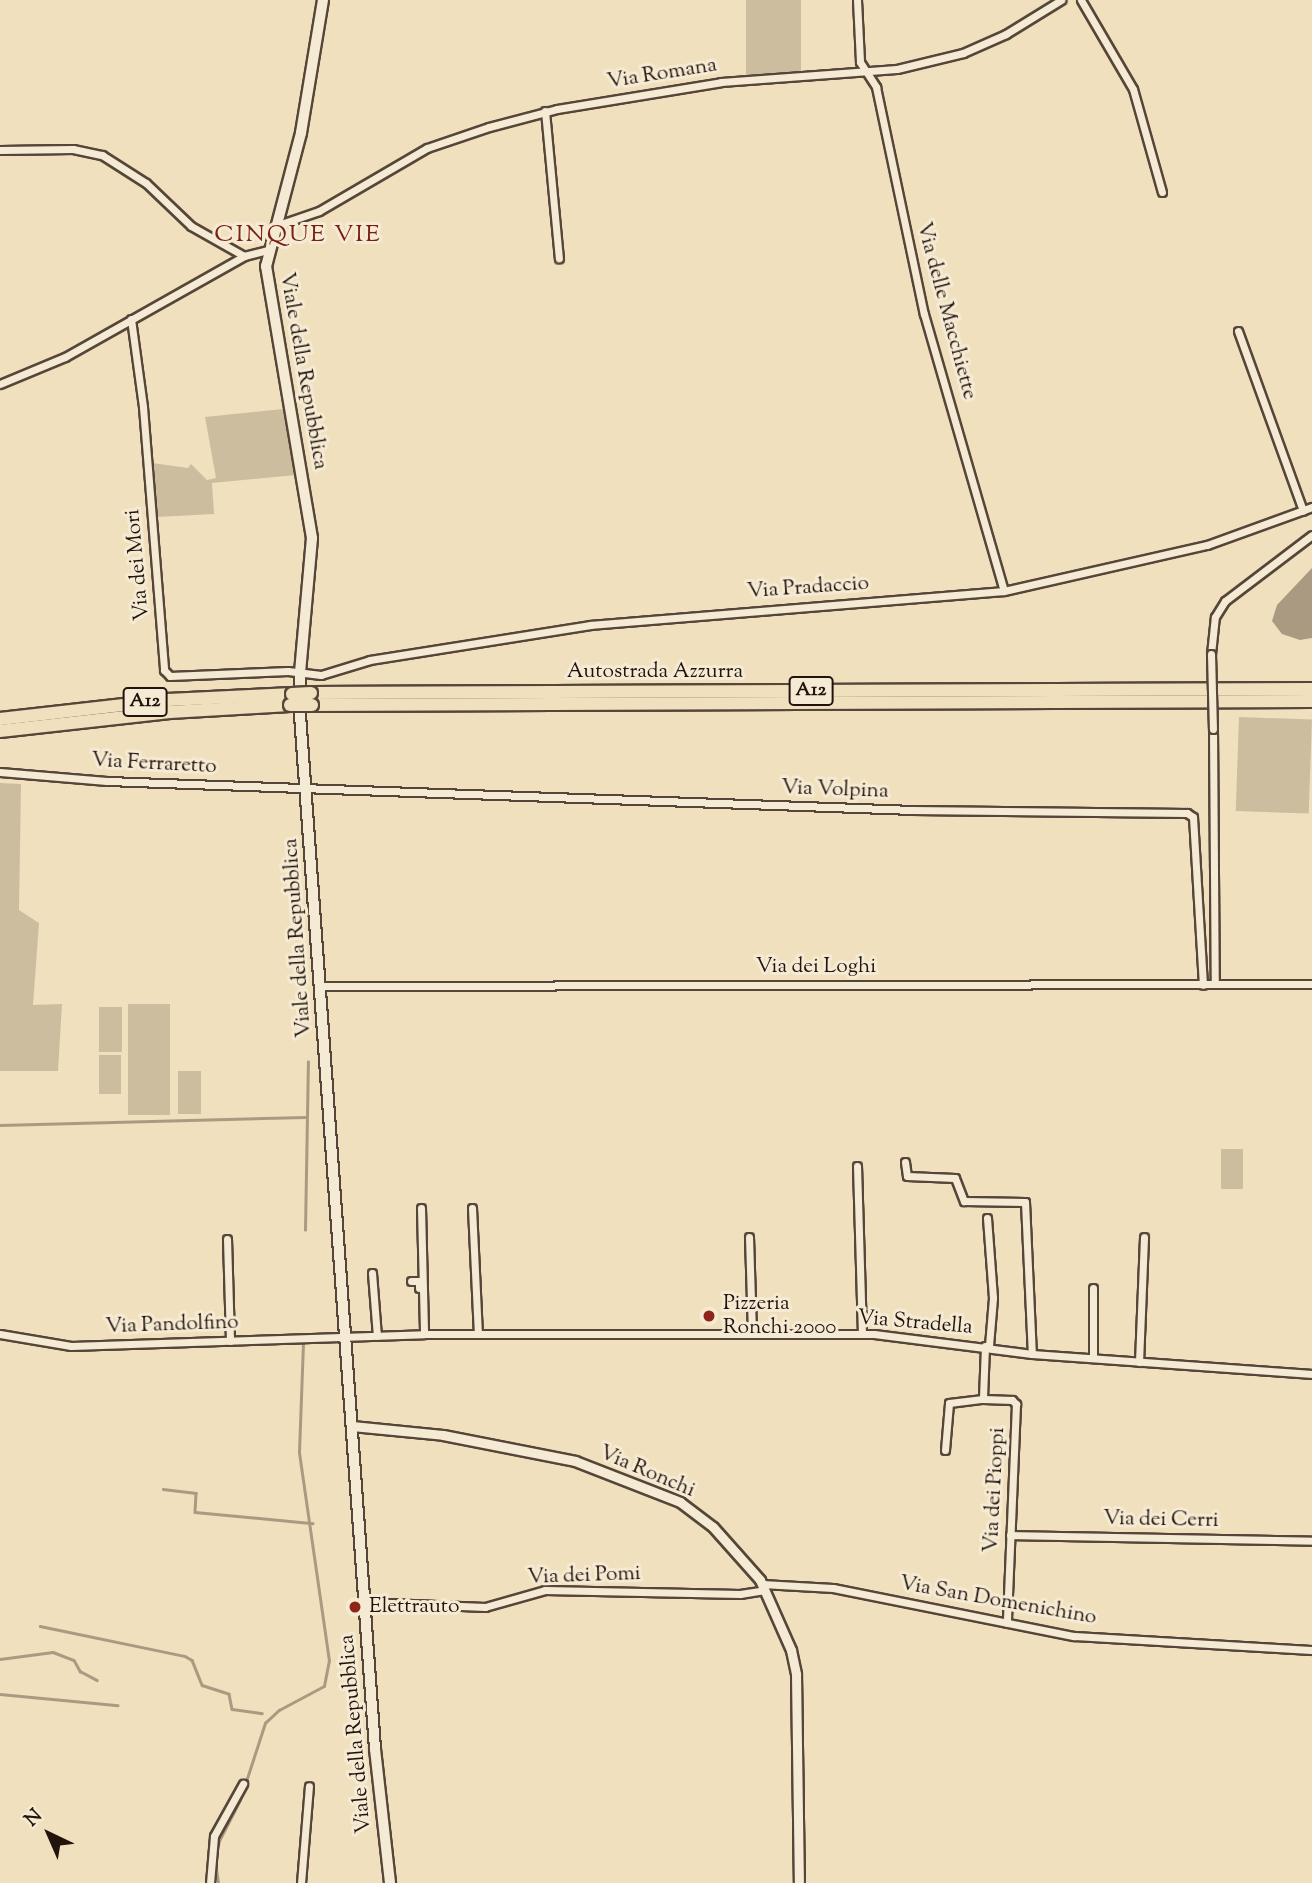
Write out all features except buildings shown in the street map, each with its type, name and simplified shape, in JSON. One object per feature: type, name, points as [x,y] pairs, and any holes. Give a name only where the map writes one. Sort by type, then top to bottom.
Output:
[{"type":"highway","name":"Autostrada Azzurra","points":[[312,699],[1312,688]]},
{"type":"highway","name":"Autostrada Azzurra","points":[[0,731],[291,699]]},
{"type":"highway","name":"Autostrada Azzurra","points":[[0,719],[169,700],[1312,701]]},
{"type":"main road","name":"Viale della Repubblica","points":[[323,0],[301,134],[278,225],[268,250],[267,285],[312,538],[300,673],[306,789],[365,1602],[390,1883]]},
{"type":"street","name":"Via delle Macchiette","points":[[857,0],[856,39],[866,74],[876,87],[924,314],[1004,591]]},
{"type":"street","name":"Via Romana","points":[[278,225],[319,211],[427,148],[545,111],[732,81],[866,74],[963,53],[1015,29],[1061,0]]},
{"type":"street","points":[[1081,0],[1133,89],[1162,192]]},
{"type":"street","points":[[545,111],[559,258]]},
{"type":"street","points":[[0,150],[73,149],[102,155],[146,183],[191,226],[244,256]]},
{"type":"street","points":[[0,384],[65,357],[244,256],[268,250]]},
{"type":"street","name":"Via dei Mori","points":[[131,318],[143,407],[164,670],[170,676],[300,673]]},
{"type":"street","points":[[1238,331],[1303,511]]},
{"type":"street","name":"Via Pradaccio","points":[[300,673],[320,675],[370,660],[590,625],[1004,591],[1207,545],[1312,507]]},
{"type":"street","points":[[1215,984],[1211,654],[1215,617],[1225,601],[1312,535]]},
{"type":"street","name":"Via Ferraretto","points":[[0,772],[306,789]]},
{"type":"street","name":"Via Volpina","points":[[306,789],[912,810],[1187,813],[1193,817],[1203,985]]},
{"type":"street","name":"Via dei Loghi","points":[[321,986],[1312,984]]},
{"type":"street","points":[[905,1162],[907,1177],[955,1178],[964,1202],[1025,1202],[1032,1354]]},
{"type":"street","points":[[858,1166],[862,1334]]},
{"type":"street","points":[[421,1208],[422,1334]]},
{"type":"street","points":[[471,1208],[478,1334]]},
{"type":"street","name":"Via dei Pioppi","points":[[987,1218],[993,1298],[984,1399],[1012,1400],[1016,1404],[1007,1623]]},
{"type":"street","points":[[749,1237],[752,1334]]},
{"type":"street","points":[[1139,1362],[1144,1237]]},
{"type":"street","points":[[228,1239],[230,1341]]},
{"type":"street","points":[[372,1273],[377,1336]]},
{"type":"street","points":[[411,1282],[419,1281],[422,1334]]},
{"type":"street","points":[[1093,1288],[1093,1357]]},
{"type":"street","name":"Via Pandolfino","points":[[0,1334],[71,1346],[345,1336]]},
{"type":"street","name":"Via Stradella","points":[[345,1336],[862,1334],[987,1346],[1032,1354],[1312,1374]]},
{"type":"street","points":[[945,1450],[949,1403],[984,1399]]},
{"type":"street","name":"Via Ronchi","points":[[352,1426],[530,1451],[613,1474],[697,1513],[745,1560],[764,1587],[791,1650],[796,1674],[799,1883]]},
{"type":"street","name":"Via dei Cerri","points":[[1010,1535],[1312,1541]]},
{"type":"street","name":"Via dei Pomi","points":[[365,1602],[485,1607],[545,1590],[740,1594],[764,1587]]},
{"type":"street","name":"Via San Domenichino","points":[[764,1587],[833,1588],[1084,1636],[1312,1650]]},
{"type":"street","points":[[210,1883],[214,1836],[243,1784]]},
{"type":"street","points":[[301,1883],[309,1786]]},
{"type":"shaded area","points":[[746,0],[801,0],[801,75],[746,75]]},
{"type":"shaded area","points":[[283,409],[296,475],[212,483],[214,514],[157,517],[152,463],[188,468],[191,464],[207,480],[216,478],[205,417]]},
{"type":"shaded area","points":[[1312,568],[1312,638],[1300,640],[1282,634],[1272,621],[1277,605]]},
{"type":"shaded area","points":[[1239,717],[1312,720],[1309,813],[1236,811]]},
{"type":"shaded area","points":[[0,783],[21,784],[19,910],[39,923],[33,1005],[62,1004],[58,1071],[0,1071]]},
{"type":"shaded area","points":[[128,1004],[170,1004],[170,1115],[128,1115]]},
{"type":"shaded area","points":[[99,1007],[122,1007],[122,1052],[99,1052]]},
{"type":"shaded area","points":[[99,1055],[121,1055],[121,1094],[99,1094]]},
{"type":"shaded area","points":[[178,1071],[201,1071],[201,1114],[178,1114]]},
{"type":"shaded area","points":[[1221,1149],[1243,1149],[1243,1189],[1221,1189]]},
{"type":"waterway","points":[[305,1230],[308,1062]]},
{"type":"waterway","points":[[0,1125],[305,1117]]},
{"type":"waterway","points":[[218,1883],[215,1861],[219,1841],[240,1800],[265,1723],[279,1710],[324,1686],[329,1661],[299,1452],[303,1342]]},
{"type":"waterway","points":[[163,1489],[196,1493],[195,1512],[312,1523]]},
{"type":"waterway","points":[[40,1626],[185,1656],[192,1660],[202,1685],[229,1694],[232,1709],[262,1713]]},
{"type":"waterway","points":[[0,1659],[53,1652],[74,1660],[80,1671],[97,1680]]},
{"type":"waterway","points":[[0,1694],[117,1705]]},
{"type":"place","name":"Pizzeria Ronchi 2000","points":[[709,1316]]},
{"type":"place","name":"Elettrauto","points":[[355,1607]]},
{"type":"district","name":"CINQUE VIE","points":[[298,236]]}]
